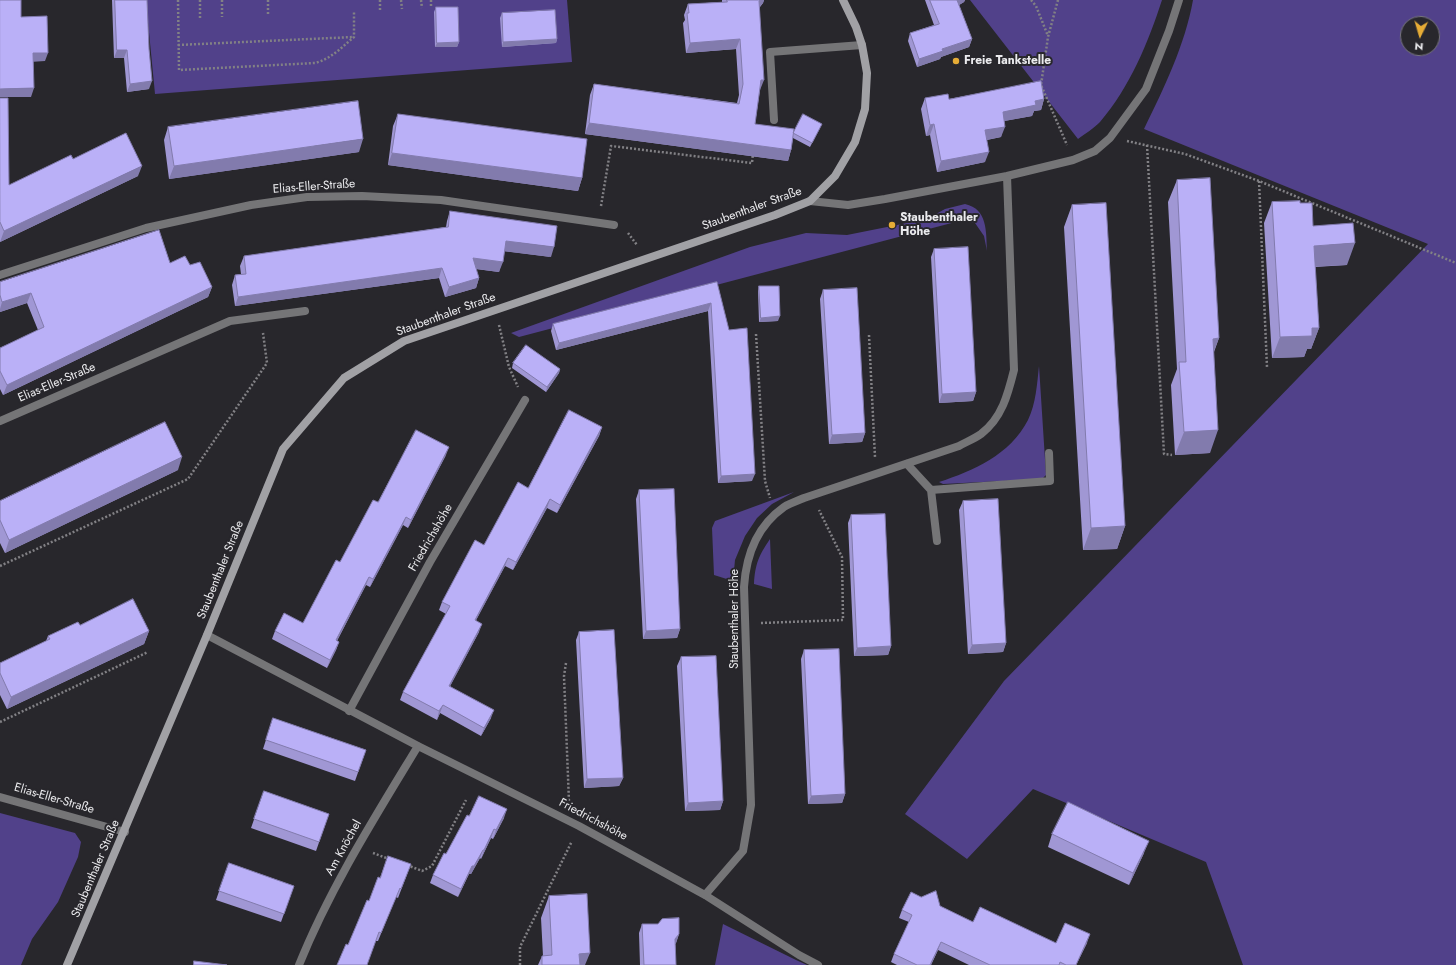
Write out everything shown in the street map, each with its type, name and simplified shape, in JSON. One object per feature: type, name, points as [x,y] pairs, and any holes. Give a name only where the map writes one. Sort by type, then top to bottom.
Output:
[{"type":"main road","name":"Staubenthaler Straße","points":[[67,965],[125,832],[284,449],[344,378],[404,341],[775,215],[810,201],[835,176],[856,142],[865,109],[867,73],[862,45],[856,27],[843,0]]},
{"type":"street","points":[[810,201],[848,205],[1008,176],[1074,160],[1095,151],[1110,138],[1146,89],[1169,31],[1179,0]]},
{"type":"street","points":[[774,120],[770,52],[862,45]]},
{"type":"street","name":"Staubenthaler Höhe","points":[[705,895],[743,851],[751,805],[744,587],[748,559],[756,537],[770,518],[785,506],[959,446],[981,434],[998,417],[1008,394],[1014,370],[1008,176]]},
{"type":"street","name":"Elias-Eller-Straße","points":[[0,275],[146,228],[251,204],[307,197],[362,196],[441,200],[614,225]]},
{"type":"street","name":"Elias-Eller-Straße","points":[[0,421],[230,322],[305,311]]},
{"type":"street","name":"Friedrichshöhe","points":[[349,711],[430,562],[524,400]]},
{"type":"street","points":[[931,490],[1050,481],[1049,453]]},
{"type":"street","points":[[907,464],[931,490],[937,541]]},
{"type":"street","name":"Friedrichshöhe","points":[[207,635],[349,711],[570,821],[705,895],[799,955],[818,965]]},
{"type":"street","name":"Am Knöchel","points":[[299,965],[313,930],[357,847],[418,746]]},
{"type":"street","name":"Elias-Eller-Straße","points":[[0,797],[125,832]]},
{"type":"path","points":[[178,0],[179,70],[315,63],[329,58],[354,37],[354,11]]},
{"type":"path","points":[[200,0],[200,18]]},
{"type":"path","points":[[222,0],[222,17]]},
{"type":"path","points":[[268,0],[268,16]]},
{"type":"path","points":[[380,0],[380,10]]},
{"type":"path","points":[[401,0],[402,9]]},
{"type":"path","points":[[422,0],[422,8]]},
{"type":"path","points":[[431,0],[431,7]]},
{"type":"path","points":[[1031,0],[1036,6],[1048,37]]},
{"type":"path","points":[[1058,0],[1048,37],[1041,86],[1074,160]]},
{"type":"path","points":[[178,45],[354,37]]},
{"type":"path","points":[[1110,138],[1185,154],[1259,181],[1456,263]]},
{"type":"path","points":[[1147,145],[1164,454],[1172,455]]},
{"type":"path","points":[[599,223],[611,146],[752,163],[753,150]]},
{"type":"path","points":[[1259,181],[1267,367]]},
{"type":"path","points":[[614,225],[626,231],[647,258]]},
{"type":"path","points":[[496,309],[509,367],[524,400]]},
{"type":"path","points":[[0,566],[188,479],[267,363],[260,317]]},
{"type":"path","points":[[756,334],[765,481],[775,514]]},
{"type":"path","points":[[869,335],[875,444]]},
{"type":"path","points":[[746,623],[844,620],[842,557],[812,496]]},
{"type":"path","points":[[0,722],[148,652]]},
{"type":"path","points":[[566,663],[564,676],[570,821]]},
{"type":"path","points":[[400,863],[422,871],[432,866],[466,800]]},
{"type":"path","points":[[520,965],[520,947],[579,826]]},
{"type":"path","points":[[357,847],[393,860]]},
{"type":"shaded area","points":[[147,0],[567,0],[572,62],[155,94]]},
{"type":"shaded area","points":[[970,0],[1162,0],[1151,32],[1137,64],[1120,94],[1100,122],[1078,139]]},
{"type":"shaded area","points":[[1193,0],[1456,0],[1456,965],[1243,965],[1206,862],[1033,789],[967,859],[905,814],[1004,681],[1428,244],[1144,129],[1173,66],[1185,33]]},
{"type":"shaded area","points":[[965,204],[973,207],[982,216],[986,229],[987,251],[984,236],[975,223],[963,220],[519,337],[511,333],[750,247],[806,233],[847,235],[927,219],[945,209]]},
{"type":"shaded area","points":[[1039,366],[1046,475],[1042,479],[943,484],[939,482],[965,473],[990,460],[1011,443],[1031,414],[1036,393]]},
{"type":"shaded area","points":[[794,492],[772,504],[757,518],[745,536],[735,560],[733,581],[714,575],[712,528],[715,521]]},
{"type":"shaded area","points":[[770,539],[772,589],[754,584],[758,560]]},
{"type":"shaded area","points":[[0,813],[75,833],[81,842],[78,857],[58,902],[32,939],[21,965],[0,965]]},
{"type":"shaded area","points":[[723,924],[796,960],[807,965],[715,965]]},
{"type":"building","points":[[0,0],[21,0],[21,17],[47,16],[48,53],[33,53],[34,88],[0,89]]},
{"type":"building","points":[[115,0],[147,0],[152,81],[130,84],[127,50],[117,50]]},
{"type":"building","points":[[727,0],[760,0],[764,80],[761,80],[755,124],[794,129],[791,150],[589,123],[594,84],[739,104],[743,84],[740,39],[690,43],[687,13],[689,13],[688,4],[727,2]]},
{"type":"building","points":[[930,0],[957,0],[972,39],[942,49],[943,51],[919,59],[910,33],[939,24]]},
{"type":"building","points":[[436,7],[458,7],[459,42],[437,43]]},
{"type":"building","points":[[555,10],[557,39],[503,42],[502,13]]},
{"type":"building","points":[[1041,81],[1044,99],[1035,101],[1036,105],[1003,112],[1005,127],[985,130],[989,152],[941,161],[934,124],[930,125],[925,98],[948,94],[949,99]]},
{"type":"building","points":[[0,98],[8,98],[9,185],[71,155],[73,159],[126,133],[142,166],[4,231],[0,222]]},
{"type":"building","points":[[358,101],[363,139],[174,166],[168,127]]},
{"type":"building","points":[[398,114],[587,139],[582,178],[392,153]]},
{"type":"building","points":[[803,114],[822,124],[812,143],[793,133]]},
{"type":"building","points":[[1210,178],[1219,338],[1213,339],[1218,430],[1184,432],[1179,362],[1186,362],[1177,180]]},
{"type":"building","points":[[1300,201],[1300,203],[1312,203],[1313,226],[1353,223],[1355,243],[1314,246],[1319,328],[1312,328],[1312,336],[1280,337],[1272,202]]},
{"type":"building","points":[[1106,203],[1125,526],[1091,528],[1072,205]]},
{"type":"building","points":[[450,211],[557,226],[554,247],[506,241],[503,262],[473,258],[479,278],[449,287],[442,268],[238,297],[235,275],[246,274],[244,256],[448,227]]},
{"type":"building","points":[[159,230],[170,263],[185,256],[190,265],[200,262],[212,287],[7,385],[0,371],[0,348],[44,327],[31,293],[2,302],[0,295],[0,282]]},
{"type":"building","points":[[968,247],[976,392],[942,394],[934,249]]},
{"type":"building","points":[[717,282],[729,330],[747,328],[755,474],[721,476],[711,303],[559,343],[553,324]]},
{"type":"building","points":[[759,286],[779,286],[780,316],[761,318]]},
{"type":"building","points":[[857,288],[865,433],[832,435],[823,290]]},
{"type":"building","points":[[526,345],[560,369],[547,387],[513,363]]},
{"type":"building","points":[[569,410],[602,427],[560,505],[550,499],[516,562],[508,558],[475,620],[482,624],[449,686],[494,710],[484,728],[443,705],[439,711],[403,692],[450,606],[442,602],[475,540],[484,545],[518,482],[528,488]]},
{"type":"building","points":[[165,422],[182,457],[9,540],[0,520],[0,501]]},
{"type":"building","points":[[416,430],[449,447],[411,520],[406,517],[373,579],[369,577],[336,640],[339,642],[330,660],[275,631],[284,613],[303,623],[336,560],[340,562],[373,500],[378,502]]},
{"type":"building","points":[[674,489],[680,629],[646,631],[639,490]]},
{"type":"building","points":[[998,499],[1006,643],[972,645],[963,501]]},
{"type":"building","points":[[885,514],[891,646],[857,648],[851,515]]},
{"type":"building","points":[[133,599],[149,631],[11,697],[0,673],[0,663],[50,639],[48,636],[78,622],[80,625]]},
{"type":"building","points":[[614,630],[623,778],[587,779],[579,632]]},
{"type":"building","points":[[839,649],[845,794],[811,796],[804,650]]},
{"type":"building","points":[[716,656],[723,801],[688,803],[681,657]]},
{"type":"building","points":[[273,718],[366,750],[358,772],[266,740]]},
{"type":"building","points":[[264,791],[329,814],[319,842],[254,819]]},
{"type":"building","points":[[479,796],[507,809],[496,830],[494,829],[484,850],[474,866],[472,866],[461,889],[433,875],[444,853],[446,854]]},
{"type":"building","points":[[1068,802],[1149,841],[1133,873],[1052,834]]},
{"type":"building","points":[[388,856],[411,864],[381,933],[379,932],[367,965],[337,965],[346,944],[348,945],[367,900],[369,901],[378,877],[380,878]]},
{"type":"building","points":[[229,863],[294,886],[284,914],[219,891]]},
{"type":"building","points":[[936,891],[940,906],[973,922],[980,907],[1056,943],[1065,923],[1090,934],[1076,965],[1066,965],[1060,962],[1059,965],[990,965],[941,942],[930,965],[917,965],[894,954],[912,915],[902,910],[911,892],[921,897]]},
{"type":"building","points":[[587,894],[590,953],[579,954],[580,965],[542,965],[542,956],[552,955],[549,896]]},
{"type":"building","points":[[679,918],[679,934],[675,939],[676,965],[644,965],[642,924],[658,924],[662,919]]},
{"type":"building","points":[[194,961],[227,965],[194,965]]},
{"type":"place","name":"Freie Tankstelle","points":[[956,61]]},
{"type":"place","name":"Staubenthaler Höhe","points":[[892,225]]}]
